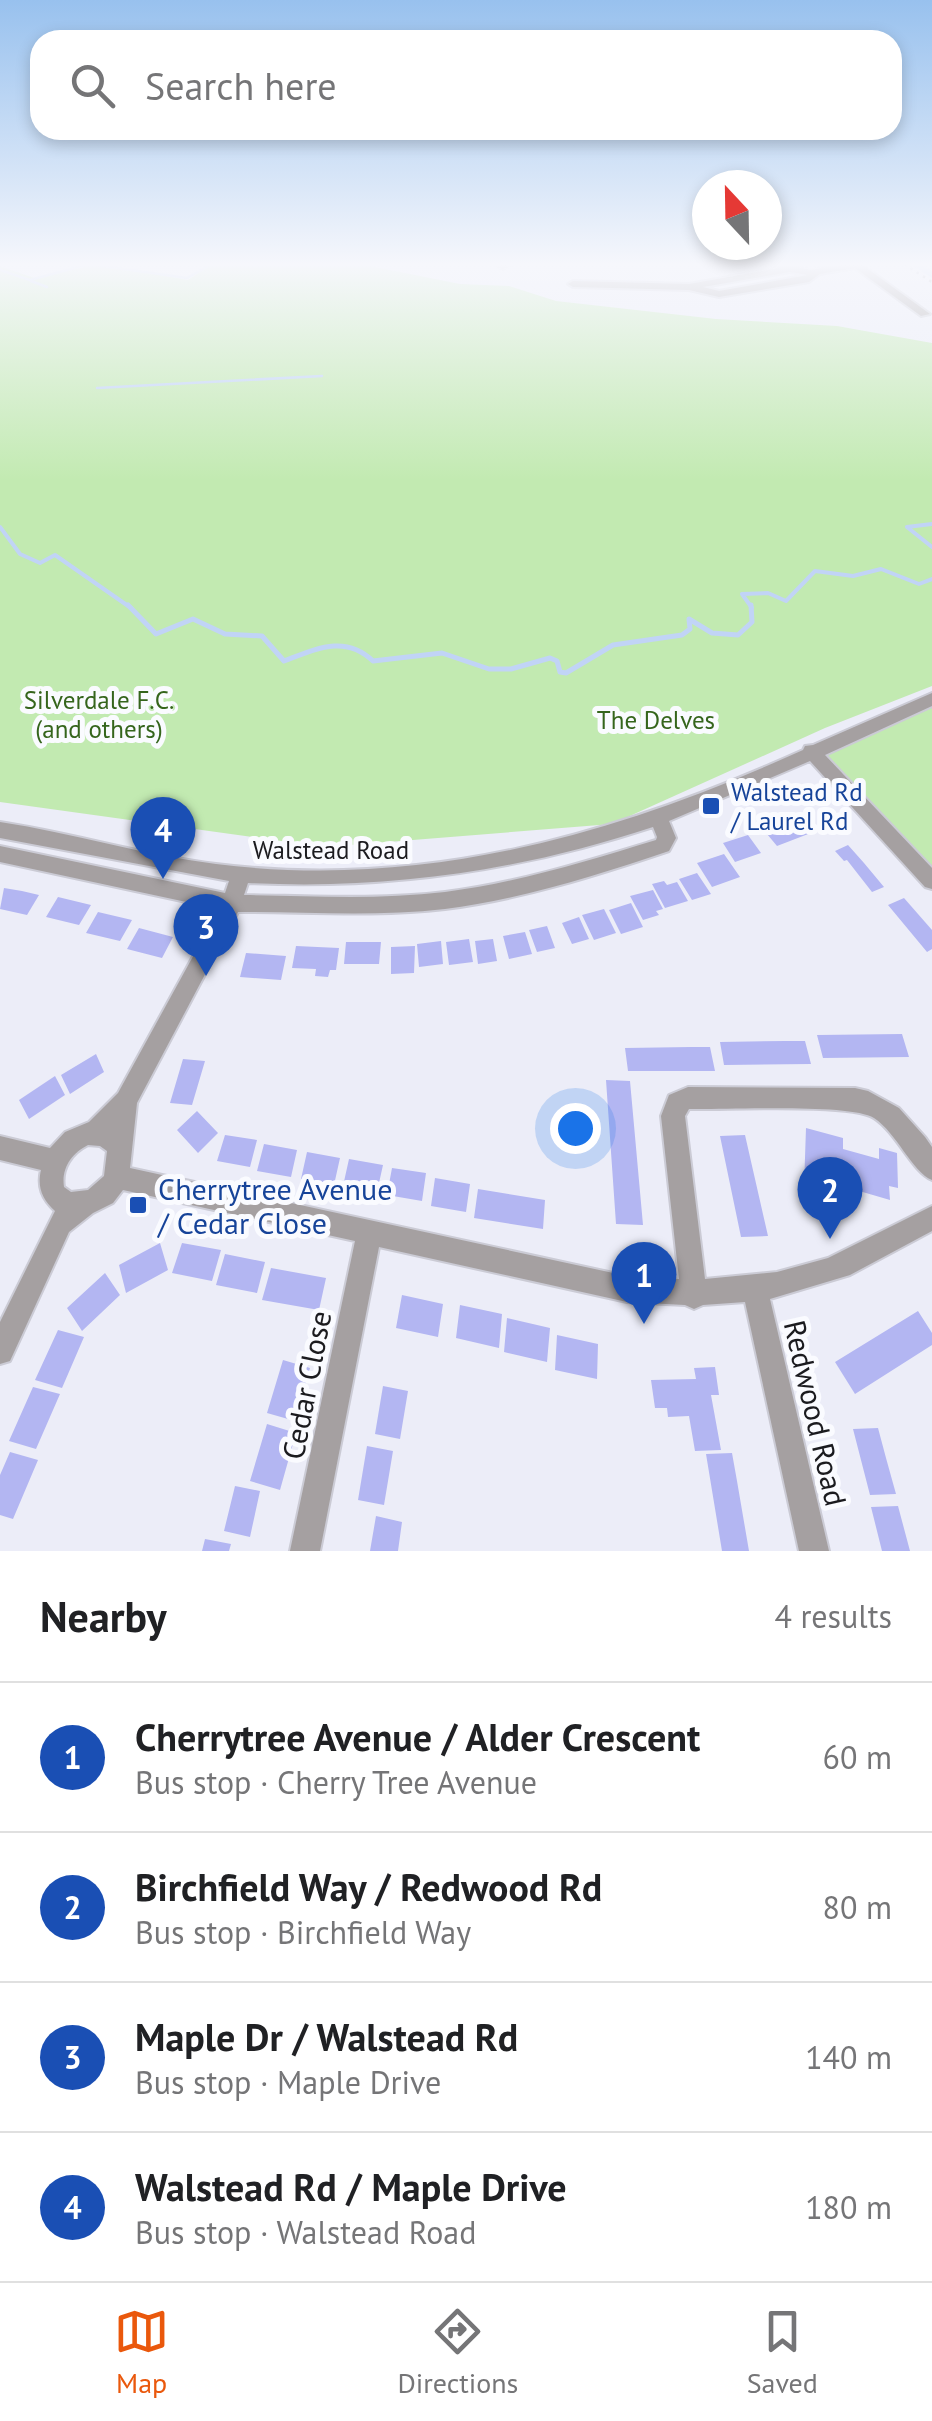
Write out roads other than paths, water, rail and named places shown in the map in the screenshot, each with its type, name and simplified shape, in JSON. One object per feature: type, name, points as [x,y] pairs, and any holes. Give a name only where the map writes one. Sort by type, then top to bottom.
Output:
[{"type":"street","name":"Walstead Road","points":[[0,830],[241,874],[374,879],[431,874],[557,848],[658,818],[932,699]]},
{"type":"street","points":[[810,752],[932,881]]},
{"type":"street","points":[[0,854],[232,903],[386,905],[500,891],[662,846],[668,838],[658,818]]},
{"type":"street","points":[[95,1132],[126,1101],[232,903],[241,874]]},
{"type":"street","points":[[694,1296],[673,1116],[677,1103],[688,1098],[876,1102],[895,1118],[932,1168]]},
{"type":"street","points":[[0,1352],[60,1223],[102,1197],[118,1178],[126,1101]]},
{"type":"street","points":[[60,1223],[51,1174],[54,1161],[65,1146],[95,1132],[119,1145]]},
{"type":"street","points":[[0,1148],[54,1161]]},
{"type":"street","points":[[118,1178],[627,1289],[694,1296],[830,1271],[932,1218]]},
{"type":"street","points":[[54,1192],[64,1203],[84,1205]]},
{"type":"street","name":"Cedar Close","points":[[305,1551],[370,1232]]},
{"type":"street","name":"Redwood Road","points":[[754,1288],[814,1551]]},
{"type":"waterway","points":[[97,388],[322,376]]},
{"type":"waterway","points":[[932,524],[907,527],[932,547]]},
{"type":"waterway","points":[[0,527],[20,554],[40,563],[55,555],[131,608]]},
{"type":"waterway","points":[[751,607],[742,594],[768,593],[786,601],[815,571],[853,576],[881,569],[919,584],[932,579]]},
{"type":"waterway","points":[[131,608],[156,634],[193,619],[225,634],[262,636],[284,661],[341,646],[373,661],[442,653],[489,669],[511,669],[550,658],[557,661],[560,672],[566,673],[613,645],[682,635],[690,629],[689,619],[712,633],[738,635],[752,622],[751,607]]},
{"type":"place","name":"Walstead Rd / Laurel Rd","points":[[711,806]]},
{"type":"place","name":"Walstead Rd / Maple Drive","points":[[163,879]]},
{"type":"place","name":"Maple Dr / Walstead Rd","points":[[206,976]]},
{"type":"place","name":"Cherrytree Avenue / Cedar Close","points":[[138,1205]]},
{"type":"place","name":"Birchfield Way / Redwood Rd","points":[[830,1239]]},
{"type":"place","name":"Cherrytree Avenue / Alder Crescent","points":[[644,1324]]},
{"type":"park label","name":"Silverdale F.C. (and others)","points":[[99,714]]},
{"type":"park label","name":"The Delves","points":[[656,720]]}]
